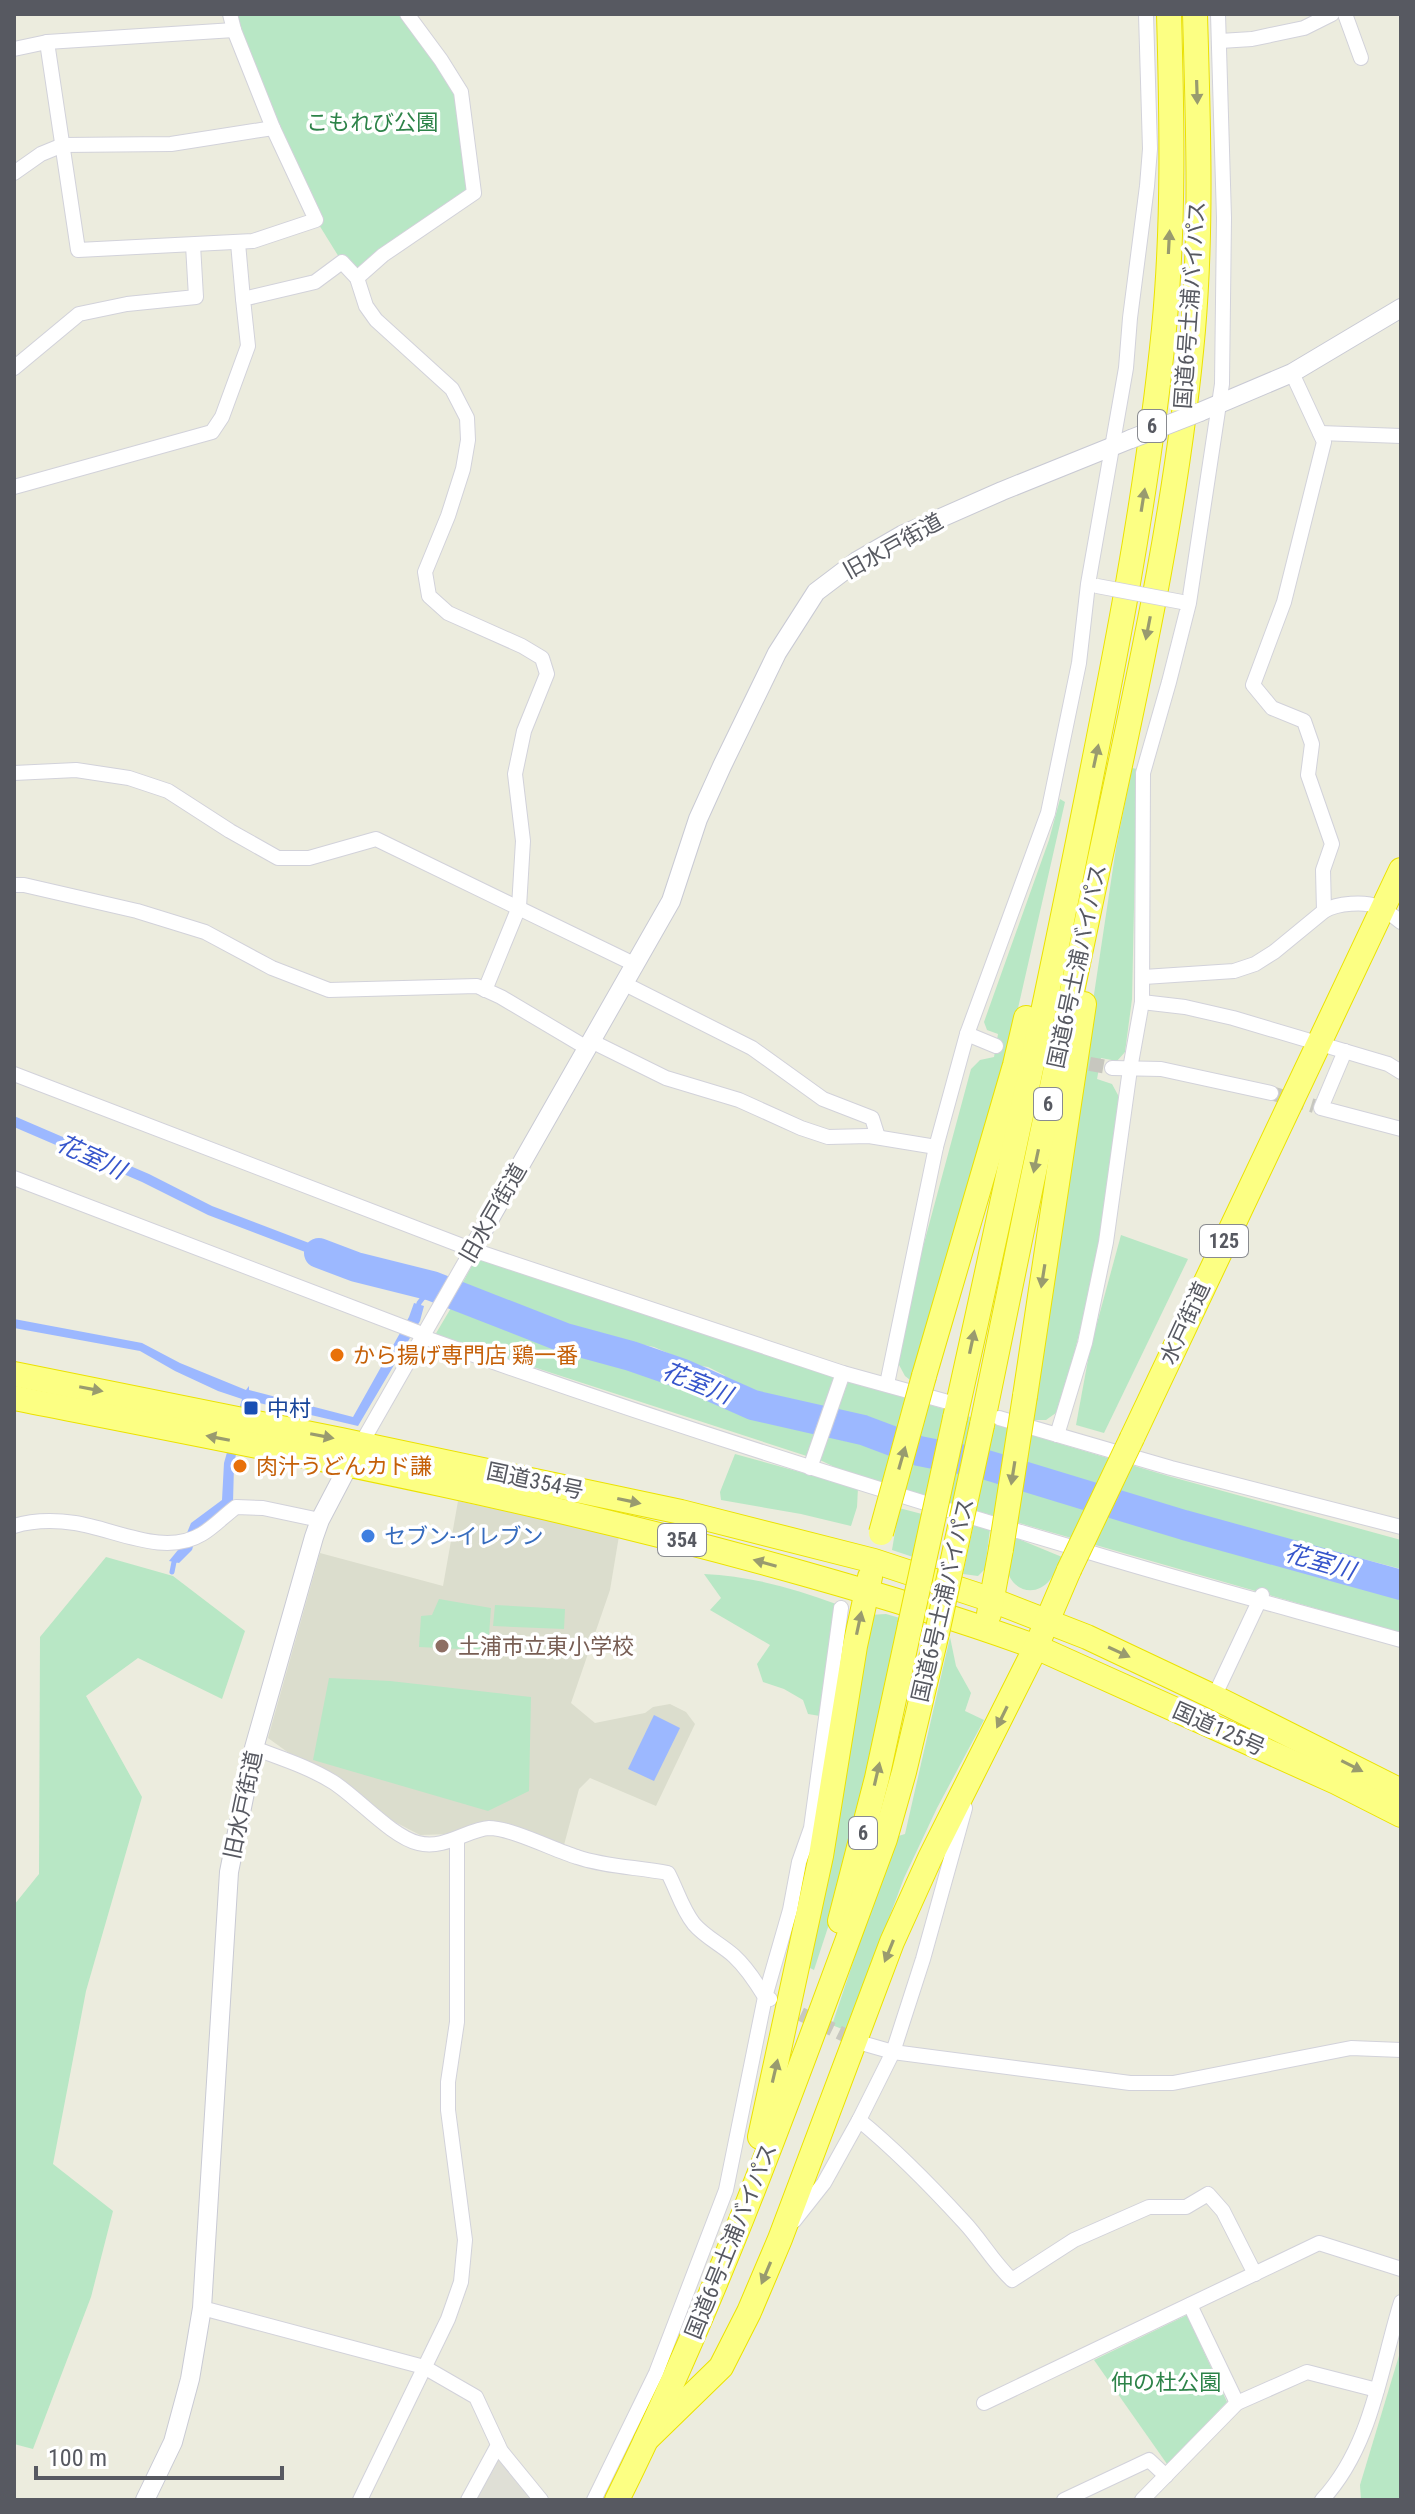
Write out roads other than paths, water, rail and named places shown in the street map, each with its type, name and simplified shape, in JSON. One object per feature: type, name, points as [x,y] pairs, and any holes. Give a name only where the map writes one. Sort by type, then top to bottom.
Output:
[{"type":"highway","name":"国道6号土浦バイパス","points":[[811,2040],[877,1778],[951,1410],[1032,1070],[1121,630],[1138,531],[1164,327],[1172,116],[1169,14]]},
{"type":"highway","name":"国道6号土浦バイパス","points":[[646,2440],[711,2298],[885,1839],[990,1421],[1148,633],[1173,492],[1193,330],[1198,215],[1195,14]]},
{"type":"highway","points":[[986,1629],[1025,1396],[1116,784]]},
{"type":"highway","points":[[748,2202],[821,1856],[866,1592],[924,1376],[1015,1065],[1062,871],[1080,832]]},
{"type":"highway","name":"水戸街道","points":[[646,2440],[721,2367],[749,2312],[780,2239],[892,1942],[930,1858],[1036,1647],[1069,1570],[1318,1045],[1392,915],[1401,870]]},
{"type":"highway","name":"国道354号","points":[[14,1374],[355,1454],[678,1539],[866,1592],[1036,1647]]},
{"type":"highway","name":"国道354号","points":[[14,1398],[681,1512],[874,1561],[1047,1621]]},
{"type":"highway","name":"国道125号","points":[[1047,1621],[1214,1697],[1401,1791]]},
{"type":"highway","name":"国道125号","points":[[1036,1647],[1281,1757],[1401,1815]]},
{"type":"highway","name":"6","points":[[617,2500],[646,2440]]},
{"type":"street","points":[[47,42],[78,250],[253,241],[316,220],[273,128],[230,14]]},
{"type":"street","points":[[357,278],[383,255],[474,193],[461,92],[407,14]]},
{"type":"street","points":[[887,1384],[936,1147],[967,1034],[1048,813],[1079,663],[1126,368],[1148,174],[1146,14]]},
{"type":"street","points":[[1057,1435],[1085,1343],[1106,1242],[1144,977],[1143,773],[1169,682],[1186,602],[1222,384],[1224,218],[1218,14]]},
{"type":"street","points":[[1220,41],[1252,39],[1304,28],[1332,14]]},
{"type":"street","points":[[1345,14],[1361,58]]},
{"type":"street","points":[[14,49],[47,42],[234,30]]},
{"type":"street","points":[[14,173],[41,154],[63,145],[171,144],[273,128]]},
{"type":"street","points":[[14,487],[212,432],[222,417],[248,346],[238,243]]},
{"type":"street","points":[[14,368],[79,314],[127,304],[196,297],[193,245]]},
{"type":"street","points":[[243,299],[315,282],[342,262],[357,278],[366,306],[376,320],[452,389],[467,418],[468,440],[463,469],[425,572],[429,596],[448,613],[542,658],[547,674],[524,731],[515,774],[523,841],[519,907],[485,990]]},
{"type":"street","name":"旧水戸街道","points":[[145,2500],[173,2442],[190,2379],[202,2308],[229,1872],[254,1748],[320,1520],[671,901],[698,819],[763,681],[797,618],[816,592],[857,561],[902,535],[1292,373],[1401,308]]},
{"type":"street","points":[[1292,373],[1324,442],[1284,602],[1253,685],[1272,708],[1304,721],[1312,744],[1308,775],[1332,844],[1323,870],[1324,911]]},
{"type":"street","points":[[1320,433],[1401,436]]},
{"type":"street","points":[[1092,585],[1186,602]]},
{"type":"street","points":[[14,773],[76,770],[129,778],[168,791],[278,858],[309,858],[376,839],[634,964]]},
{"type":"street","points":[[14,885],[137,911],[205,932],[272,968],[329,990],[477,986],[589,1045],[666,1078],[739,1100],[814,1133],[828,1137],[878,1137],[936,1147]]},
{"type":"street","points":[[1144,977],[1234,971],[1255,964],[1332,906],[1372,904],[1392,915]]},
{"type":"street","points":[[623,983],[752,1048],[823,1099],[872,1118],[878,1137]]},
{"type":"street","points":[[1142,1002],[1185,1007],[1233,1018],[1388,1064],[1401,1072]]},
{"type":"street","points":[[967,1034],[996,1046]]},
{"type":"street","points":[[1345,1051],[1318,1107],[1401,1129]]},
{"type":"street","points":[[1112,1068],[1161,1069],[1271,1093]]},
{"type":"street","points":[[14,1074],[471,1253],[841,1376],[887,1384],[951,1410]]},
{"type":"street","points":[[14,1178],[573,1391],[1095,1554],[1401,1640]]},
{"type":"street","points":[[811,1464],[841,1376]]},
{"type":"street","points":[[990,1421],[1057,1435],[1288,1502],[1401,1527]]},
{"type":"street","points":[[14,1526],[40,1521],[67,1522],[161,1543],[201,1534],[236,1507],[263,1508],[320,1520]]},
{"type":"street","points":[[1214,1697],[1260,1598]]},
{"type":"street","points":[[594,2500],[656,2373],[726,2190],[765,1997],[790,1910],[799,1862],[811,1828],[841,1608]]},
{"type":"street","points":[[254,1748],[332,1781],[394,1830],[417,1843],[457,1840],[489,1828],[577,1857],[668,1873],[695,1926],[745,1966],[765,1997],[781,2004]]},
{"type":"street","points":[[780,2239],[824,2183],[893,2052],[923,1959],[974,1772]]},
{"type":"street","points":[[360,2500],[448,2319],[461,2282],[465,2240],[448,2110],[448,2082],[457,2022],[457,1840]]},
{"type":"street","points":[[865,2044],[893,2052],[1130,2083],[1173,2083],[1340,2050],[1401,2050]]},
{"type":"street","points":[[859,2120],[895,2150],[956,2214],[1012,2280],[1074,2240],[1149,2207],[1186,2207],[1208,2194],[1223,2211],[1255,2274]]},
{"type":"street","points":[[984,2403],[1319,2243],[1401,2269]]},
{"type":"street","points":[[1322,2500],[1350,2463],[1364,2432],[1401,2302]]},
{"type":"street","points":[[1190,2305],[1237,2403]]},
{"type":"street","points":[[202,2308],[424,2367],[476,2397],[498,2445],[541,2500]]},
{"type":"street","points":[[1142,2500],[1237,2403],[1307,2372],[1377,2390]]},
{"type":"street","points":[[468,2500],[498,2445]]},
{"type":"street","points":[[1064,2500],[1149,2460],[1166,2476]]},
{"type":"water","points":[[14,1116],[149,1174],[212,1206],[359,1262],[355,1271],[208,1215],[142,1182],[14,1127]]},
{"type":"water","points":[[414,1303],[424,1306],[420,1321],[358,1426],[246,1400],[234,1465],[233,1503],[198,1530],[192,1550],[179,1563],[169,1561],[182,1545],[191,1523],[222,1500],[224,1463],[242,1399],[175,1371],[140,1351],[14,1328],[14,1319],[142,1343],[180,1363],[246,1390],[249,1386],[249,1390],[353,1417]]},
{"type":"water","points":[[654,1715],[680,1728],[654,1781],[628,1769]]},
{"type":"waterway","name":"花室川","points":[[319,1253],[356,1267],[432,1286],[565,1338],[683,1374],[753,1405],[863,1430],[919,1451],[980,1463],[1184,1525],[1401,1585]]},
{"type":"waterway","points":[[417,1311],[419,1303],[432,1286]]},
{"type":"waterway","points":[[172,1572],[178,1557]]},
{"type":"tunnel","points":[[1069,1060],[1112,1068]]},
{"type":"tunnel","points":[[1271,1093],[1314,1106]]},
{"type":"tunnel","points":[[782,2005],[861,2043]]},
{"type":"place","name":"から揚げ専門店 鶏一番","points":[[337,1355]]},
{"type":"place","name":"中村","points":[[251,1408]]},
{"type":"place","name":"肉汁うどんカド謙","points":[[240,1466]]},
{"type":"place","name":"セブン-イレブン","points":[[368,1536]]},
{"type":"place","name":"土浦市立東小学校","points":[[442,1646]]},
{"type":"park label","name":"こもれび公園","points":[[372,122]]},
{"type":"park label","name":"仲の杜公園","points":[[1166,2382]]}]
